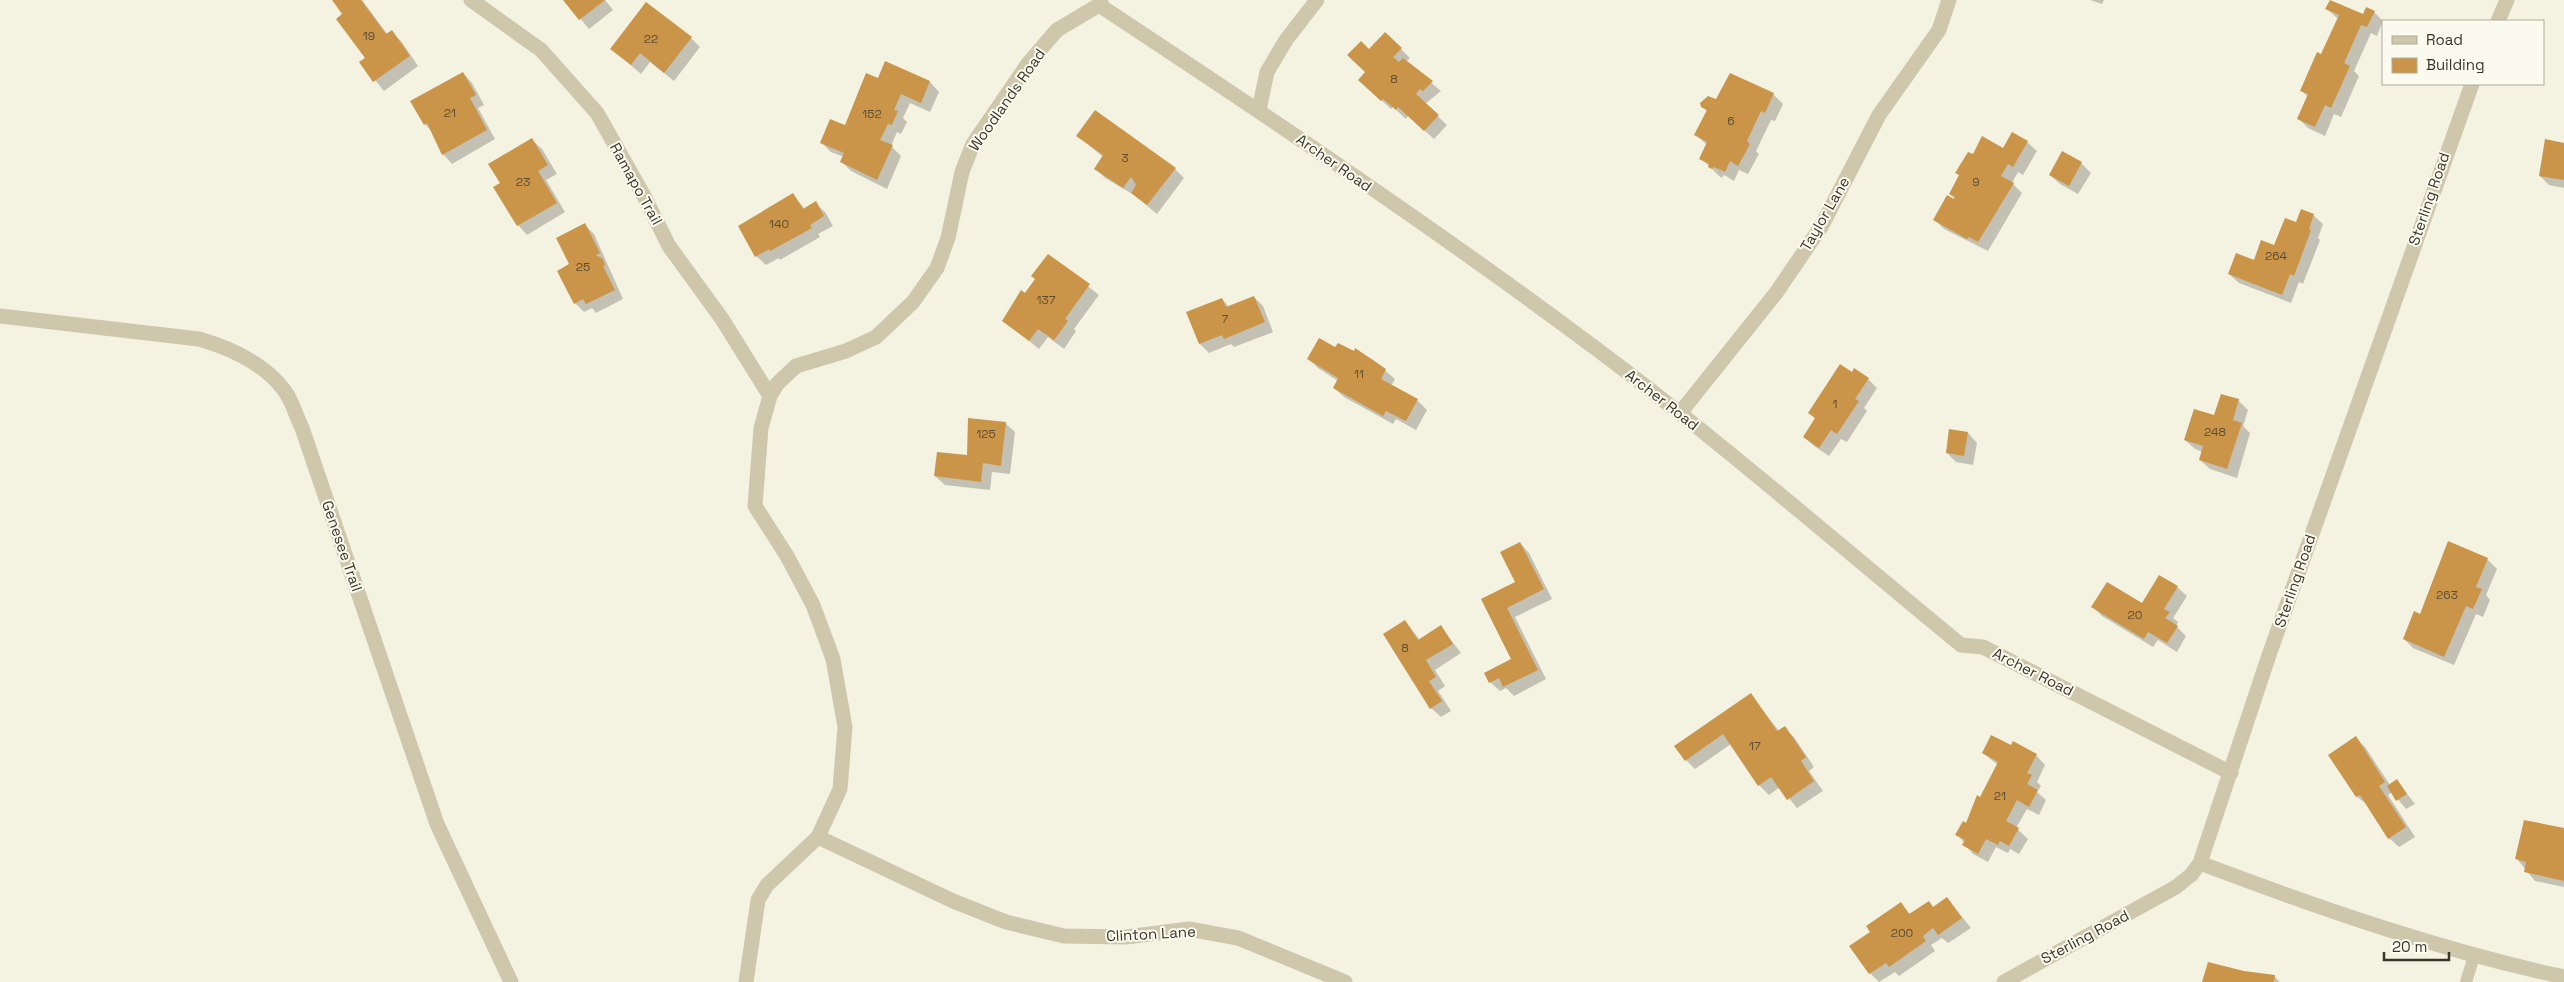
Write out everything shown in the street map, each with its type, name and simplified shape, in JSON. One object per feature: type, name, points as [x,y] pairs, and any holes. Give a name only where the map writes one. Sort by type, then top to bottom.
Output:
[{"type":"street","name":"Ramapo Trail","points":[[471,0],[541,50],[597,113],[670,246],[722,319],[770,396]]},
{"type":"street","points":[[1259,110],[1267,72],[1286,40],[1317,0]]},
{"type":"street","name":"Taylor Lane","points":[[1680,413],[1776,293],[1821,227],[1879,115],[1939,30],[1949,0]]},
{"type":"street","points":[[2498,20],[2506,0]]},
{"type":"street","name":"Woodlands Road","points":[[746,982],[758,900],[767,885],[818,837],[840,789],[845,727],[833,659],[813,605],[787,556],[755,506],[761,428],[770,396],[777,384],[796,366],[846,351],[876,338],[913,302],[937,268],[948,238],[962,172],[972,144],[1027,65],[1058,30],[1100,2]]},
{"type":"street","name":"Archer Road","points":[[1100,2],[1259,110],[1579,336],[1680,413],[1960,645],[1983,647],[2231,774]]},
{"type":"street","name":"Sterling Road","points":[[2004,982],[2176,888],[2191,875],[2200,862],[2231,774],[2268,658],[2472,85]]},
{"type":"street","name":"Genesee Trail","points":[[0,316],[199,339],[227,348],[256,365],[284,390],[302,428],[438,824],[511,982]]},
{"type":"street","name":"Clinton Lane","points":[[818,837],[953,901],[1006,922],[1064,936],[1126,937],[1189,929],[1238,938],[1345,982]]},
{"type":"street","points":[[2200,862],[2318,908],[2474,956],[2564,977]]},
{"type":"lane","points":[[2466,982],[2474,956]]},
{"type":"building","points":[[332,0],[361,0],[386,34],[392,30],[410,56],[373,82],[359,62],[365,58],[336,19],[342,14]]},
{"type":"building","points":[[563,0],[605,0],[579,20]]},
{"type":"building","points":[[2330,0],[2363,14],[2366,7],[2375,11],[2367,27],[2361,25],[2344,63],[2350,66],[2331,108],[2325,105],[2315,127],[2297,119],[2308,94],[2300,91],[2317,52],[2321,54],[2339,15],[2325,9]]},
{"type":"building","points":[[646,2],[692,37],[664,73],[640,53],[631,65],[610,49]]},
{"type":"building","points":[[1385,32],[1402,48],[1393,57],[1399,62],[1403,58],[1433,81],[1423,91],[1420,89],[1416,94],[1439,115],[1424,131],[1398,107],[1396,110],[1383,99],[1381,101],[1358,80],[1365,72],[1347,55],[1361,41],[1369,49]]},
{"type":"building","points":[[885,61],[930,81],[921,103],[901,94],[894,110],[898,111],[892,125],[888,124],[880,140],[893,145],[877,180],[840,162],[844,153],[820,143],[830,119],[845,125],[866,73],[878,78]]},
{"type":"building","points":[[463,72],[476,95],[470,98],[487,130],[442,155],[427,123],[424,125],[410,101]]},
{"type":"building","points":[[1730,73],[1774,93],[1765,113],[1761,111],[1747,141],[1750,144],[1738,166],[1730,161],[1725,172],[1714,167],[1712,169],[1708,167],[1709,164],[1699,159],[1707,142],[1694,135],[1707,110],[1701,107],[1700,103],[1708,96],[1716,99]]},
{"type":"building","points":[[1095,110],[1176,168],[1147,205],[1131,193],[1136,185],[1131,177],[1123,188],[1094,169],[1103,155],[1076,136]]},
{"type":"building","points":[[2012,132],[2028,141],[2013,167],[2008,164],[2001,176],[2014,183],[1978,242],[1969,237],[1967,239],[1933,220],[1947,195],[1954,199],[1955,197],[1949,194],[1959,175],[1955,173],[1968,152],[1973,154],[1982,136],[2003,148]]},
{"type":"building","points":[[532,138],[548,165],[538,171],[557,203],[517,226],[493,187],[500,183],[488,164]]},
{"type":"building","points":[[2545,139],[2564,143],[2564,180],[2539,176]]},
{"type":"building","points":[[2062,151],[2082,162],[2069,186],[2049,175]]},
{"type":"building","points":[[793,193],[803,209],[816,201],[824,216],[810,225],[812,228],[755,257],[738,226]]},
{"type":"building","points":[[2301,209],[2314,214],[2309,229],[2311,230],[2294,276],[2290,274],[2282,295],[2228,274],[2236,253],[2254,260],[2261,240],[2274,245],[2285,218],[2296,222]]},
{"type":"building","points":[[585,223],[600,253],[596,255],[603,259],[605,265],[603,266],[615,290],[586,304],[583,299],[574,304],[557,271],[569,264],[556,238]]},
{"type":"building","points":[[1048,254],[1090,284],[1065,319],[1068,321],[1054,340],[1038,329],[1029,341],[1002,321],[1021,290],[1025,293],[1035,279],[1031,276]]},
{"type":"building","points":[[1254,296],[1265,322],[1224,339],[1222,335],[1199,344],[1186,312],[1222,298],[1226,307]]},
{"type":"building","points":[[1319,338],[1335,347],[1338,343],[1354,351],[1355,348],[1386,369],[1381,379],[1418,399],[1406,421],[1386,411],[1383,416],[1333,388],[1338,378],[1307,359]]},
{"type":"building","points":[[1840,364],[1852,372],[1854,368],[1869,378],[1855,399],[1859,401],[1837,434],[1831,430],[1819,448],[1803,437],[1815,418],[1808,413]]},
{"type":"building","points":[[2221,394],[2239,399],[2233,420],[2242,423],[2227,469],[2199,460],[2203,446],[2184,440],[2194,409],[2214,415]]},
{"type":"building","points":[[968,418],[1006,422],[1001,466],[983,463],[981,482],[934,476],[937,452],[967,455]]},
{"type":"building","points":[[1949,429],[1968,432],[1964,456],[1946,453]]},
{"type":"building","points":[[2448,541],[2488,558],[2476,587],[2482,589],[2473,609],[2466,606],[2444,657],[2403,639],[2414,611],[2420,614]]},
{"type":"building","points":[[1520,542],[1544,589],[1507,608],[1538,670],[1503,687],[1499,678],[1489,683],[1484,673],[1511,659],[1481,599],[1515,582],[1500,552]]},
{"type":"building","points":[[2159,575],[2178,586],[2164,609],[2170,612],[2165,618],[2178,626],[2167,643],[2148,632],[2144,639],[2091,607],[2107,582],[2142,603]]},
{"type":"building","points":[[1405,620],[1418,640],[1441,625],[1453,644],[1426,660],[1436,677],[1429,681],[1442,701],[1430,709],[1383,634]]},
{"type":"building","points":[[1751,693],[1777,731],[1785,726],[1806,757],[1801,761],[1814,781],[1787,800],[1771,777],[1758,786],[1723,734],[1685,761],[1674,746]]},
{"type":"building","points":[[1991,735],[2011,745],[2013,741],[2037,754],[2027,773],[2032,775],[2027,784],[2038,790],[2029,807],[2017,800],[2006,821],[2019,828],[2009,846],[2000,841],[1998,845],[1986,839],[1978,854],[1962,845],[1965,840],[1955,835],[1963,821],[1966,823],[1977,795],[1980,797],[1998,762],[1982,753]]},
{"type":"building","points":[[2356,736],[2385,782],[2379,786],[2406,827],[2388,839],[2360,795],[2356,797],[2328,755]]},
{"type":"building","points":[[2397,779],[2407,794],[2396,801],[2387,786]]},
{"type":"building","points":[[2524,820],[2564,828],[2564,881],[2524,872],[2526,862],[2515,859]]},
{"type":"building","points":[[1947,897],[1962,918],[1938,935],[1933,928],[1923,936],[1926,941],[1889,967],[1886,963],[1869,974],[1849,946],[1870,932],[1866,926],[1901,902],[1909,914],[1929,901],[1933,907]]},
{"type":"building","points":[[2208,962],[2244,971],[2275,975],[2274,982],[2202,982]]}]
